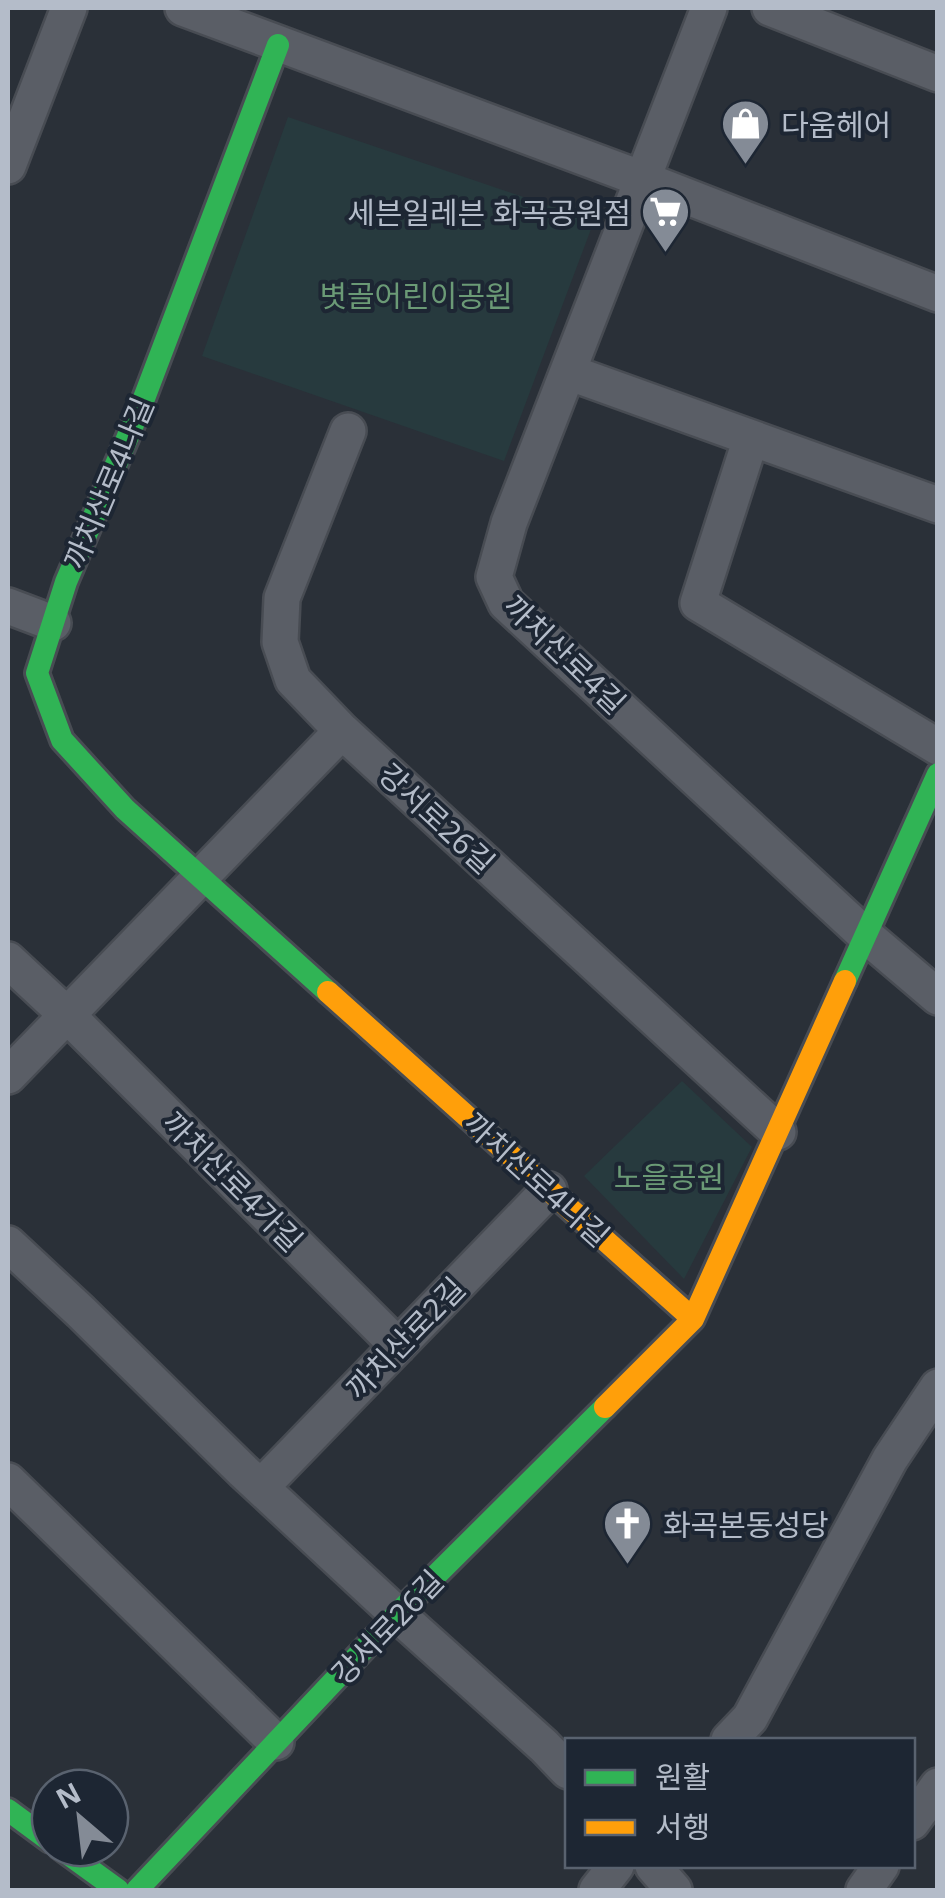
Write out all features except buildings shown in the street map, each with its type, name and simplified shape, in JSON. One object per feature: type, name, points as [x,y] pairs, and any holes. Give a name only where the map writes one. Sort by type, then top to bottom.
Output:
[{"type":"street","points":[[8,166],[69,8]]},
{"type":"street","points":[[182,8],[938,294]]},
{"type":"street","name":"까치산로4길","points":[[709,8],[510,523],[494,577],[506,604],[865,935]]},
{"type":"street","points":[[770,8],[938,74]]},
{"type":"street","name":"까치산로4나길","points":[[278,45],[143,401],[66,582],[37,672],[62,740],[125,809],[693,1319]]},
{"type":"street","points":[[568,372],[938,506]]},
{"type":"street","name":"강서로26길","points":[[348,431],[282,598],[280,642],[293,680],[342,732],[778,1132]]},
{"type":"street","points":[[751,438],[698,603],[938,747]]},
{"type":"street","points":[[8,606],[53,623]]},
{"type":"street","points":[[8,1076],[342,732]]},
{"type":"street","name":"강서로26길","points":[[137,1890],[397,1614],[693,1319],[938,774]]},
{"type":"street","points":[[865,935],[938,997]]},
{"type":"street","name":"까치산로4가길","points":[[8,960],[398,1346]]},
{"type":"street","name":"까치산로2길","points":[[260,1487],[549,1190]]},
{"type":"street","points":[[8,1244],[260,1487],[565,1768]]},
{"type":"street","points":[[731,1738],[750,1718],[890,1459],[938,1387]]},
{"type":"street","points":[[8,1481],[276,1742]]},
{"type":"street","points":[[915,1818],[938,1786]]},
{"type":"street","points":[[8,1810],[30,1826]]},
{"type":"street","points":[[88,1868],[118,1890]]},
{"type":"street","points":[[597,1890],[614,1868]]},
{"type":"street","points":[[654,1868],[674,1890]]},
{"type":"street","points":[[864,1890],[880,1868]]},
{"type":"green space","name":"볏골어린이공원","points":[[288,117],[594,221],[504,461],[202,356]]},
{"type":"green space","name":"노을공원","points":[[682,1081],[752,1147],[684,1279],[584,1176]]},
{"type":"traffic: fast","points":[[278,45],[143,401],[66,582],[37,673],[62,740],[125,809],[328,992]]},
{"type":"traffic: fast","points":[[845,981],[938,774]]},
{"type":"traffic: fast","points":[[137,1890],[397,1614],[605,1407]]},
{"type":"traffic: fast","points":[[8,1810],[30,1826]]},
{"type":"traffic: fast","points":[[88,1868],[118,1890]]},
{"type":"traffic: slow","points":[[605,1407],[693,1319],[845,981]]},
{"type":"traffic: slow","points":[[328,992],[693,1319]]},
{"type":"place","name":"다움헤어","points":[[746,166]]},
{"type":"place","name":"세븐일레븐 화곡공원점","points":[[666,254]]},
{"type":"place","name":"화곡본동성당","points":[[628,1566]]}]
